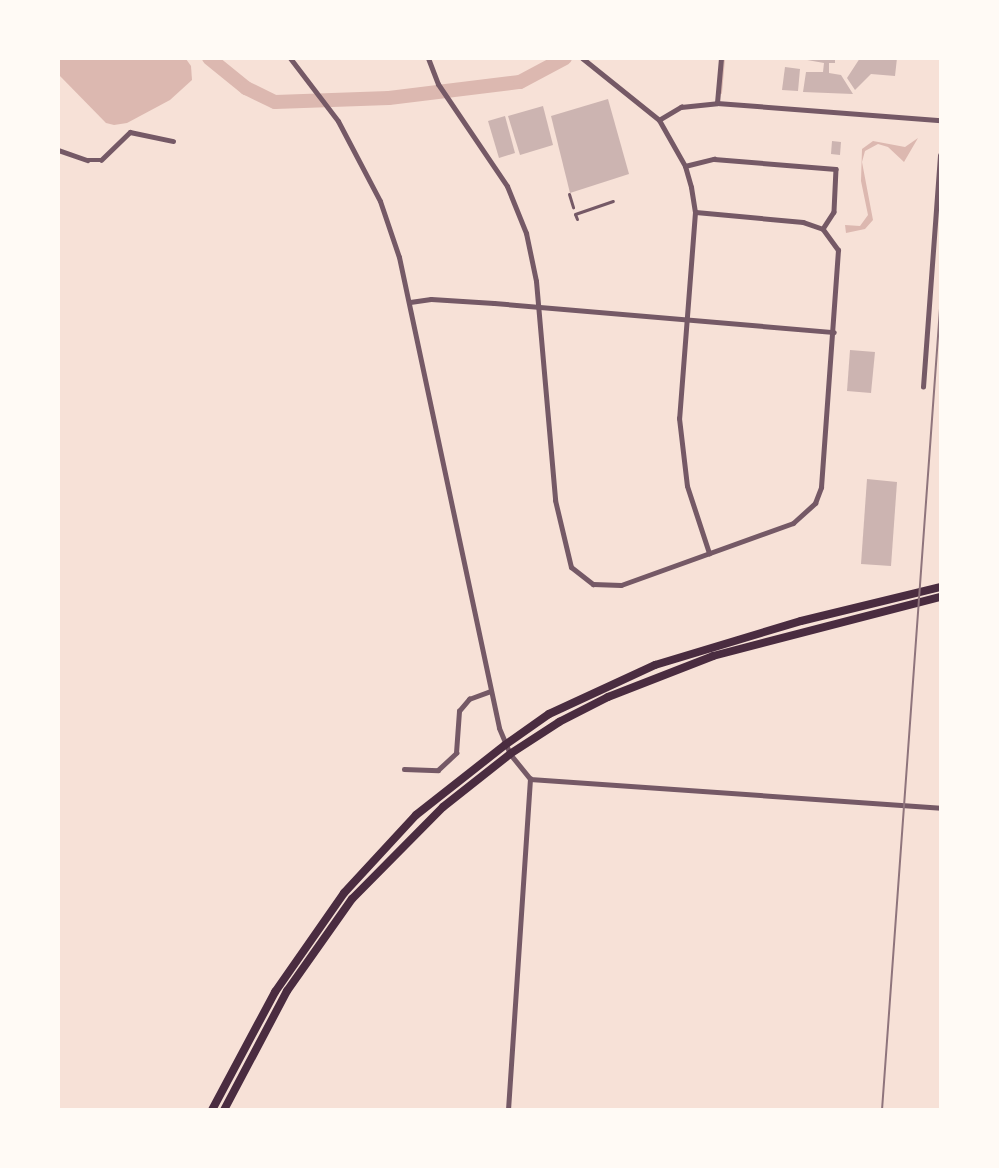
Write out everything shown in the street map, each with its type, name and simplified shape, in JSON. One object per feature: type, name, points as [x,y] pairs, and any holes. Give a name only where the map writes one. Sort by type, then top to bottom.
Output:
[{"type":"highway","points":[[212,1110],[280,984],[344,893],[416,815],[505,745],[549,714],[655,665],[711,646],[940,587]]},
{"type":"highway","points":[[224,1110],[287,991],[352,898],[442,807],[510,754],[559,722],[655,677],[713,656],[940,597]]},
{"type":"street","points":[[290,58],[328,105],[380,201],[410,302],[491,691],[505,745],[530,779],[508,1110]]},
{"type":"street","points":[[428,58],[438,84],[499,172],[515,202],[531,249],[549,457],[572,567],[593,584],[621,585],[793,523],[815,502],[823,466],[838,250],[823,229],[803,222],[695,212]]},
{"type":"street","points":[[717,103],[721,58]]},
{"type":"street","points":[[584,60],[659,120],[685,166],[695,212],[680,407],[682,463],[709,553]]},
{"type":"street","points":[[659,120],[693,104],[717,103],[940,120]]},
{"type":"street","points":[[58,150],[87,160],[101,160],[130,132],[173,141]]},
{"type":"street","points":[[923,387],[940,156]]},
{"type":"street","points":[[685,166],[714,159],[836,168],[834,212],[823,229]]},
{"type":"street","points":[[569,194],[573,207]]},
{"type":"street","points":[[577,219],[575,214],[613,201]]},
{"type":"street","points":[[410,302],[431,299],[834,332]]},
{"type":"street","points":[[404,769],[438,770],[456,753],[459,711],[469,699],[491,691]]},
{"type":"street","points":[[530,779],[940,808]]},
{"type":"shaded area","points":[[58,59],[186,59],[191,66],[192,80],[170,100],[127,123],[114,125],[106,123],[59,75]]},
{"type":"shaded area","points":[[918,138],[904,162],[888,147],[878,144],[865,151],[862,162],[873,220],[865,229],[846,233],[845,225],[860,226],[868,215],[861,181],[862,149],[873,141],[905,147]]},
{"type":"building","points":[[796,58],[835,58],[835,63],[829,63],[829,73],[841,75],[853,94],[803,92],[806,72],[823,72],[824,63]]},
{"type":"building","points":[[860,58],[897,58],[895,76],[871,74],[855,90],[847,78]]},
{"type":"building","points":[[785,67],[800,69],[798,91],[782,90]]},
{"type":"building","points":[[608,99],[629,174],[570,193],[551,116]]},
{"type":"building","points":[[543,106],[553,145],[520,155],[508,116]]},
{"type":"building","points":[[505,116],[515,153],[499,158],[488,121]]},
{"type":"building","points":[[832,141],[841,142],[840,155],[831,154]]},
{"type":"building","points":[[850,350],[875,352],[871,393],[847,391]]},
{"type":"building","points":[[867,479],[897,482],[891,566],[861,564]]},
{"type":"waterway","points":[[209,58],[246,88],[275,102],[389,98],[520,82],[565,58]]},
{"type":"waterway","points":[[721,93],[724,58]]},
{"type":"railway","points":[[882,1110],[940,308]]}]
